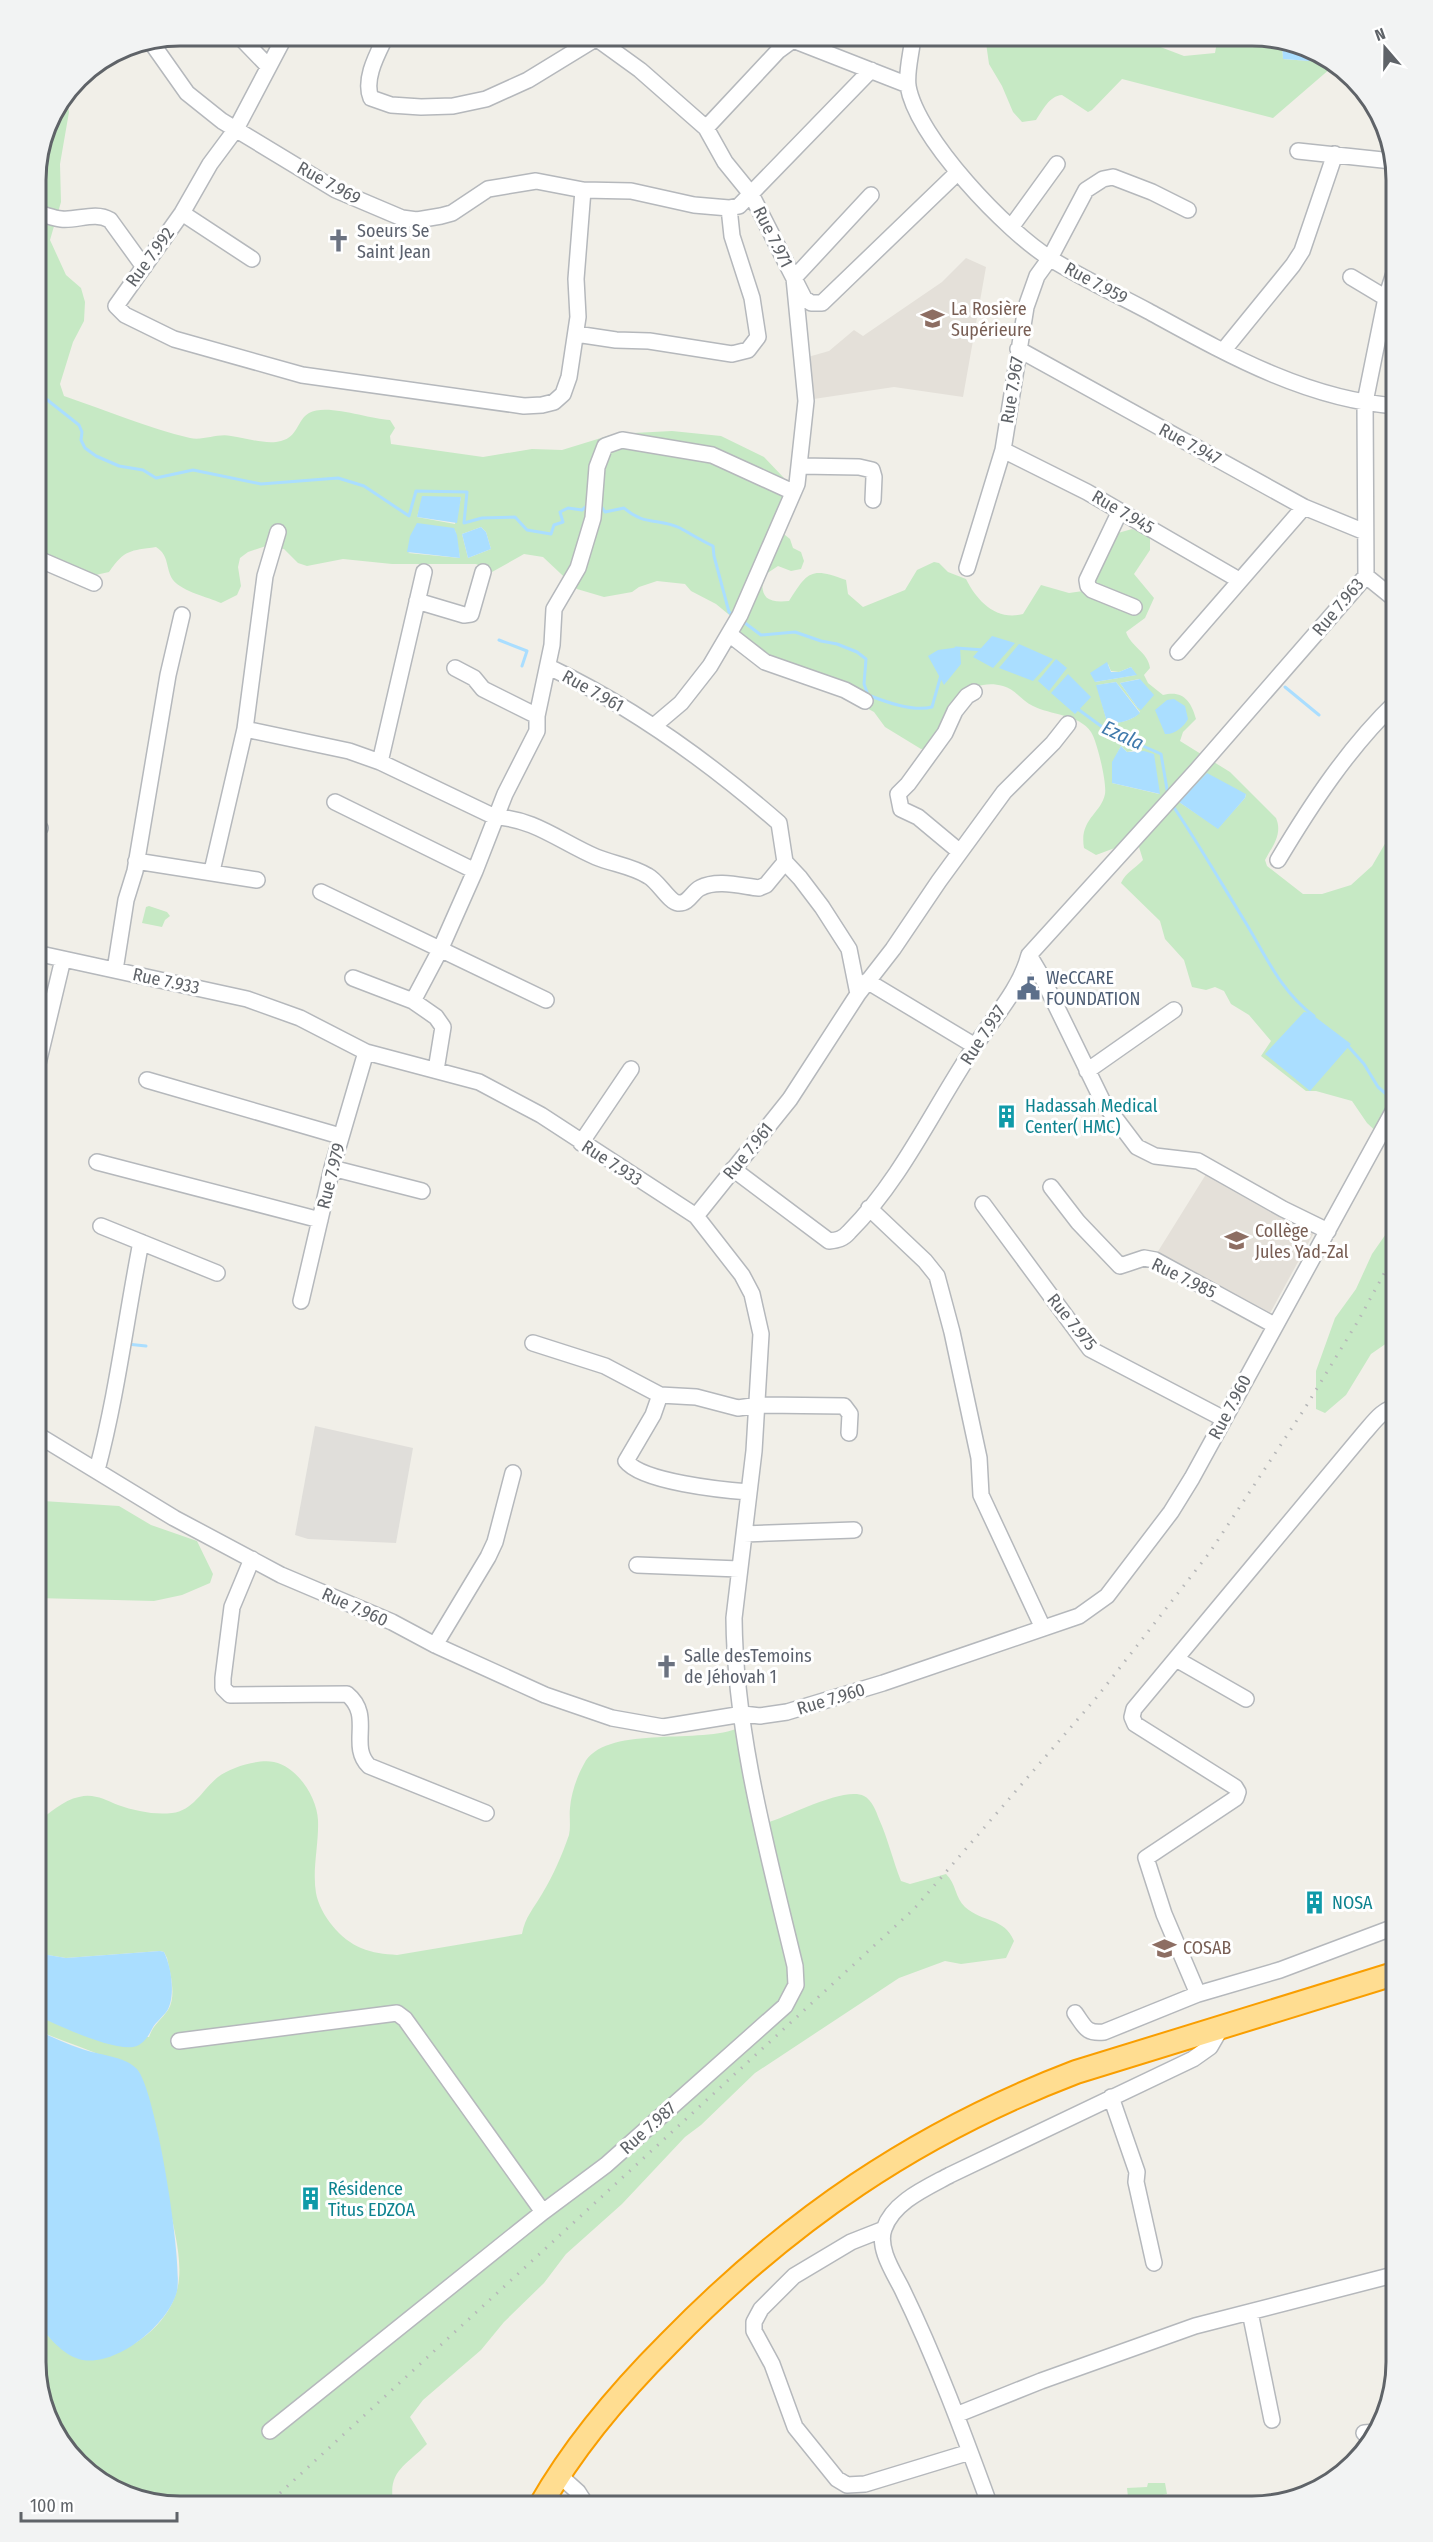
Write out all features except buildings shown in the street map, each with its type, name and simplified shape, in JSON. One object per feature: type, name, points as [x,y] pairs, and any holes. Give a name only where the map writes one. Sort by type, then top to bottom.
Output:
[{"type":"highway","points":[[546,2495],[558,2474],[633,2380],[705,2306],[793,2229],[923,2143],[1026,2091],[1120,2057],[1386,1976]]},
{"type":"street","points":[[249,46],[268,66]]},
{"type":"street","name":"Rue 7.992","points":[[279,46],[236,129],[210,164],[182,213],[116,306],[125,315],[174,339],[302,375],[524,406],[554,402],[563,394],[569,377],[576,334]]},
{"type":"street","points":[[382,46],[374,64],[369,92],[371,98],[391,105],[421,107],[453,106],[508,91],[580,46]]},
{"type":"street","name":"Rue 7.971","points":[[606,46],[640,70],[706,128],[725,162],[751,194],[804,298],[811,303],[822,303],[957,173]]},
{"type":"street","points":[[706,128],[782,47]]},
{"type":"street","points":[[812,47],[908,86],[912,47]]},
{"type":"street","name":"Rue 7.969","points":[[156,49],[187,93],[203,108],[336,189],[402,218],[427,219],[452,213],[488,189],[501,185],[536,181],[583,190],[631,191],[694,204],[729,208]]},
{"type":"street","points":[[583,190],[576,279],[578,317],[576,334],[616,340],[650,341],[732,354],[748,350],[758,337],[752,298],[732,236],[729,208],[739,206],[871,70]]},
{"type":"street","name":"Rue 7.959","points":[[908,86],[933,140],[957,173],[1012,226],[1050,258],[1223,351],[1308,388],[1365,402],[1386,405]]},
{"type":"street","points":[[1298,151],[1385,160]]},
{"type":"street","points":[[1223,351],[1287,274],[1302,251],[1335,154]]},
{"type":"street","points":[[1012,226],[1057,164]]},
{"type":"street","name":"Rue 7.967","points":[[967,568],[1003,450],[1018,349],[1029,295],[1037,276],[1050,258],[1082,197],[1091,185],[1113,177],[1188,210]]},
{"type":"street","points":[[655,725],[681,704],[710,666],[735,623],[793,492],[800,466],[806,401],[794,278],[871,195]]},
{"type":"street","points":[[182,213],[252,259]]},
{"type":"street","points":[[47,216],[61,219],[99,215],[105,217],[110,220],[144,267]]},
{"type":"street","points":[[1352,277],[1386,296]]},
{"type":"street","name":"Rue 7.963","points":[[1029,956],[1197,770],[1366,576],[1365,402],[1386,319]]},
{"type":"street","name":"Rue 7.947","points":[[1018,349],[1304,507],[1365,532]]},
{"type":"street","points":[[549,667],[554,609],[578,568],[593,518],[597,467],[605,446],[622,440],[712,455],[793,492]]},
{"type":"street","name":"Rue 7.945","points":[[1003,450],[1120,511],[1239,580]]},
{"type":"street","points":[[800,466],[859,467],[872,470],[873,500]]},
{"type":"street","points":[[1178,652],[1304,507]]},
{"type":"street","points":[[1120,511],[1087,580],[1092,590],[1134,607]]},
{"type":"street","points":[[212,871],[245,729],[265,576],[278,532]]},
{"type":"street","points":[[47,563],[94,583]]},
{"type":"street","points":[[380,762],[424,572]]},
{"type":"street","points":[[417,601],[464,615],[471,614],[483,572]]},
{"type":"street","points":[[1366,576],[1386,592]]},
{"type":"street","points":[[115,970],[168,675],[182,615]]},
{"type":"street","points":[[735,623],[765,662],[845,690],[865,700]]},
{"type":"street","name":"Rue 7.961","points":[[413,1001],[440,950],[475,871],[495,817],[537,731],[537,716],[549,667],[655,725],[746,794],[780,823],[784,862]]},
{"type":"street","points":[[455,668],[474,678],[483,689],[537,716]]},
{"type":"street","points":[[960,852],[918,817],[902,809],[898,794],[945,734],[956,711],[967,696],[974,692]]},
{"type":"street","points":[[1278,860],[1306,813],[1332,776],[1363,736],[1386,712]]},
{"type":"street","name":"Rue 7.961","points":[[696,1216],[790,1099],[867,981],[893,949],[1004,792],[1053,743],[1068,723]]},
{"type":"street","points":[[245,729],[349,751],[380,762],[495,817],[527,822],[597,857],[635,869],[650,877],[672,900],[679,903],[687,900],[698,889],[708,885],[759,888],[766,885],[784,862],[800,878],[845,941],[855,971],[858,994]]},
{"type":"street","points":[[335,802],[475,871]]},
{"type":"street","points":[[136,861],[212,871],[257,880]]},
{"type":"street","points":[[321,892],[546,1000]]},
{"type":"street","name":"Rue 7.933","points":[[47,955],[209,989],[270,1006],[300,1018],[366,1052],[479,1082],[515,1099],[696,1216],[732,1259],[752,1294],[761,1334],[759,1405],[734,1618],[735,1654],[743,1714]]},
{"type":"street","points":[[1029,956],[1042,976],[1103,1102],[1137,1147],[1155,1156],[1198,1161],[1283,1209],[1328,1231]]},
{"type":"street","name":"Rue 7.937","points":[[734,1169],[829,1241],[839,1240],[849,1233],[888,1185],[975,1046],[1024,974],[1029,956]]},
{"type":"street","points":[[47,1028],[63,959]]},
{"type":"street","points":[[353,978],[413,1001],[436,1017],[443,1027],[436,1070]]},
{"type":"street","points":[[867,981],[975,1046]]},
{"type":"street","points":[[1087,1071],[1174,1010]]},
{"type":"street","name":"Rue 7.979","points":[[301,1301],[340,1136],[366,1052]]},
{"type":"street","points":[[580,1143],[631,1069]]},
{"type":"street","points":[[147,1080],[340,1136]]},
{"type":"street","name":"Rue 7.960","points":[[46,1440],[174,1518],[281,1575],[392,1623],[545,1695],[612,1718],[663,1727],[743,1714],[760,1716],[787,1712],[883,1683],[1079,1616],[1093,1609],[1107,1596],[1171,1512],[1386,1124]]},
{"type":"street","points":[[97,1162],[320,1220]]},
{"type":"street","points":[[332,1168],[422,1191]]},
{"type":"street","name":"Rue 7.985","points":[[1051,1186],[1077,1222],[1120,1266],[1144,1258],[1155,1260],[1274,1325]]},
{"type":"street","name":"Rue 7.975","points":[[983,1204],[1090,1349],[1224,1419]]},
{"type":"street","points":[[869,1208],[925,1261],[937,1276],[952,1332],[979,1458],[981,1495],[1043,1628]]},
{"type":"street","points":[[101,1226],[217,1273]]},
{"type":"street","points":[[97,1470],[109,1427],[125,1322],[141,1242]]},
{"type":"street","points":[[533,1343],[605,1366],[660,1395],[696,1397],[731,1407],[843,1406],[850,1414],[849,1433]]},
{"type":"street","points":[[660,1395],[653,1416],[626,1461],[630,1466],[640,1472],[683,1484],[749,1491]]},
{"type":"street","points":[[1198,1994],[1164,1914],[1146,1858],[1236,1798],[1238,1792],[1235,1787],[1135,1724],[1132,1717],[1134,1709],[1380,1415],[1386,1411]]},
{"type":"street","points":[[435,1645],[495,1542],[513,1473]]},
{"type":"street","points":[[744,1534],[854,1530]]},
{"type":"street","points":[[252,1560],[232,1607],[222,1678],[224,1688],[230,1695],[347,1694],[357,1702],[361,1713],[360,1751],[369,1766],[486,1813]]},
{"type":"street","points":[[637,1565],[739,1569]]},
{"type":"street","points":[[1176,1659],[1246,1700]]},
{"type":"street","name":"Rue 7.987","points":[[270,2431],[543,2212],[606,2165],[785,2006],[796,1985],[795,1966],[748,1760],[743,1714]]},
{"type":"street","points":[[1076,2013],[1087,2030],[1093,2033],[1104,2032],[1198,1994],[1280,1970],[1386,1930]]},
{"type":"street","points":[[179,2041],[397,2013],[405,2019],[543,2212]]},
{"type":"street","points":[[986,2496],[926,2338],[886,2256],[882,2239],[884,2229],[894,2212],[914,2195],[1201,2054],[1210,2047],[1221,2028]]},
{"type":"street","points":[[1111,2097],[1137,2172],[1136,2182],[1154,2263]]},
{"type":"street","points":[[884,2229],[851,2242],[794,2276],[761,2309],[754,2322],[754,2331],[772,2364],[795,2427],[837,2480],[847,2485],[865,2484],[970,2452]]},
{"type":"street","points":[[956,2415],[1041,2380],[1195,2326],[1386,2277]]},
{"type":"street","points":[[1250,2312],[1272,2420]]},
{"type":"street","points":[[558,2474],[580,2495]]},
{"type":"shaded area","name":"La Rosière Supérieure","points":[[966,258],[986,267],[963,397],[894,387],[807,400],[801,359],[829,351],[854,330],[863,336],[942,282]]},
{"type":"shaded area","name":"Collège Jules Yad-Zal","points":[[1208,1171],[1316,1229],[1269,1315],[1157,1253]]},
{"type":"shaded area","points":[[315,1426],[413,1448],[396,1543],[308,1539],[295,1535]]},
{"type":"green space","points":[[987,47],[1160,47],[1184,56],[1215,53],[1216,47],[1261,47],[1282,50],[1283,59],[1314,61],[1328,70],[1273,118],[1122,79],[1088,112],[1062,95],[1053,98],[1036,120],[1022,122],[1013,112],[989,64]]},
{"type":"green space","points":[[68,107],[60,164],[61,202],[50,240],[66,275],[81,288],[85,302],[84,321],[73,342],[60,384],[64,396],[158,429],[195,439],[226,435],[263,442],[281,441],[291,436],[309,413],[317,410],[337,411],[390,420],[395,428],[390,436],[391,444],[483,457],[532,449],[562,450],[614,434],[672,431],[721,436],[764,457],[784,478],[787,487],[780,531],[790,539],[793,548],[801,552],[804,561],[801,569],[791,571],[778,566],[763,576],[764,594],[770,600],[775,601],[789,601],[806,578],[818,573],[846,580],[848,594],[863,607],[905,590],[917,570],[934,562],[939,563],[948,572],[966,579],[982,602],[996,612],[1004,615],[1023,614],[1041,585],[1069,593],[1083,591],[1104,564],[1118,533],[1132,529],[1150,536],[1150,550],[1134,574],[1154,598],[1145,618],[1126,632],[1149,662],[1150,668],[1144,675],[1148,683],[1163,695],[1176,694],[1185,698],[1192,707],[1196,719],[1183,732],[1180,741],[1230,772],[1276,818],[1277,835],[1265,860],[1267,866],[1303,894],[1322,894],[1351,885],[1372,866],[1386,842],[1386,1141],[1367,1123],[1352,1101],[1316,1091],[1306,1091],[1261,1056],[1271,1041],[1249,1015],[1231,1004],[1224,991],[1215,987],[1206,990],[1192,987],[1184,960],[1165,939],[1160,921],[1121,883],[1128,873],[1143,860],[1139,847],[1131,842],[1096,855],[1084,848],[1083,838],[1087,823],[1103,801],[1105,794],[1101,762],[1091,732],[1086,726],[1072,718],[1033,706],[1003,686],[993,684],[975,687],[960,696],[953,702],[941,721],[935,748],[921,749],[885,727],[874,712],[733,635],[733,618],[716,604],[691,591],[685,584],[657,581],[632,592],[604,597],[577,589],[543,557],[524,554],[492,572],[476,564],[392,564],[343,559],[307,566],[298,563],[284,549],[266,546],[248,552],[240,558],[238,567],[241,586],[237,595],[221,603],[177,584],[171,576],[163,554],[156,547],[129,552],[119,559],[109,572],[91,576],[47,559],[47,172],[51,146],[60,121]],"holes":[[[461,497],[455,524],[417,517],[420,507]],[[481,527],[486,532],[491,549],[468,558],[462,534]],[[455,530],[460,558],[408,553]],[[1108,664],[1111,671],[1119,672],[1131,667],[1136,675],[1095,682]],[[1139,679],[1153,695],[1137,707],[1120,683]],[[1116,682],[1140,712],[1125,721],[1107,722],[1097,685]],[[1121,746],[1127,752],[1137,750],[1159,794],[1112,783],[1117,754]],[[1246,794],[1218,828],[1179,802]]]},
{"type":"green space","points":[[146,907],[167,912],[170,916],[162,927],[142,923]]},
{"type":"green space","points":[[1386,1234],[1386,1344],[1371,1354],[1346,1395],[1325,1413],[1316,1409],[1316,1371],[1335,1318],[1356,1289],[1372,1254]]},
{"type":"green space","points":[[46,1501],[119,1506],[151,1525],[197,1541],[213,1574],[210,1583],[182,1595],[154,1601],[46,1598]]},
{"type":"green space","points":[[736,1729],[741,1737],[766,1823],[843,1795],[864,1796],[877,1813],[901,1881],[910,1884],[946,1874],[965,1907],[999,1924],[1010,1933],[1014,1941],[1006,1958],[961,1964],[945,1961],[899,1978],[755,2073],[701,2125],[685,2137],[622,2204],[566,2254],[544,2283],[504,2322],[481,2350],[423,2400],[410,2417],[427,2444],[405,2464],[395,2477],[392,2495],[172,2495],[154,2493],[121,2482],[92,2462],[69,2436],[54,2405],[49,2388],[46,2362],[46,2333],[68,2353],[87,2359],[111,2355],[133,2345],[152,2330],[168,2312],[179,2280],[178,2247],[154,2120],[138,2071],[46,2034],[46,2019],[78,2033],[149,2037],[171,2004],[172,1984],[167,1958],[164,1952],[160,1951],[66,1958],[46,1955],[46,1815],[67,1801],[84,1796],[99,1798],[145,1812],[172,1813],[192,1804],[218,1777],[230,1770],[268,1761],[283,1765],[305,1785],[317,1811],[315,1884],[322,1910],[332,1926],[353,1944],[374,1952],[397,1955],[522,1934],[563,1850],[569,1835],[570,1811],[575,1785],[584,1764],[595,1752],[610,1744],[630,1740],[719,1733]]},
{"type":"green space","points":[[1148,2483],[1165,2483],[1167,2494],[1128,2496],[1127,2488],[1147,2487]]},
{"type":"water","points":[[1282,50],[1314,61],[1283,59]]},
{"type":"water","points":[[422,496],[461,497],[457,523],[417,517]]},
{"type":"water","points":[[417,523],[454,528],[460,558],[407,552],[410,536]]},
{"type":"water","points":[[481,527],[486,532],[491,549],[468,558],[462,534]]},
{"type":"water","points":[[992,636],[1015,643],[993,668],[973,657]]},
{"type":"water","points":[[1019,644],[1053,659],[1033,681],[999,668]]},
{"type":"water","points":[[960,647],[961,664],[944,685],[928,656],[938,650]]},
{"type":"water","points":[[1056,659],[1067,668],[1049,691],[1038,681]]},
{"type":"water","points":[[1107,662],[1111,672],[1119,672],[1131,667],[1137,675],[1095,682],[1090,673]]},
{"type":"water","points":[[1068,674],[1091,697],[1075,714],[1051,693]]},
{"type":"water","points":[[1140,679],[1154,695],[1141,710],[1120,683]]},
{"type":"water","points":[[1116,682],[1140,713],[1125,721],[1111,723],[1107,722],[1096,685]]},
{"type":"water","points":[[1174,699],[1185,706],[1188,719],[1178,730],[1165,734],[1155,710],[1167,700]]},
{"type":"water","points":[[1121,746],[1127,752],[1144,751],[1154,754],[1160,794],[1112,783],[1112,762]]},
{"type":"water","points":[[1207,773],[1246,794],[1218,829],[1179,802]]},
{"type":"water","points":[[1304,1012],[1310,1013],[1351,1044],[1310,1091],[1265,1054]]},
{"type":"water","points":[[164,1952],[172,1987],[171,2001],[166,2013],[147,2038],[133,2047],[111,2045],[46,2020],[46,1955],[66,1958]]},
{"type":"water","points":[[46,2034],[76,2047],[126,2061],[137,2069],[152,2108],[160,2141],[172,2214],[178,2274],[177,2291],[163,2318],[151,2331],[121,2352],[90,2361],[64,2352],[46,2333]]},
{"type":"waterway","points":[[47,400],[79,425],[82,432],[81,440],[85,448],[96,456],[119,466],[143,470],[156,478],[193,470],[261,484],[338,478],[364,486],[409,516],[416,491],[467,492],[464,523],[482,518],[515,517],[527,530],[551,534],[554,525],[563,522],[560,512],[568,508],[582,510],[588,505]]},
{"type":"waterway","points":[[599,503],[605,512],[624,508],[645,520],[680,528],[713,546],[729,612],[733,615]]},
{"type":"waterway","name":"Ezala","points":[[741,620],[761,635],[795,632],[857,652],[866,659],[864,684],[868,695],[891,703],[917,708],[932,707],[941,675]]},
{"type":"waterway","points":[[499,640],[527,651],[522,666]]},
{"type":"waterway","name":"Ezala","points":[[956,648],[984,650]]},
{"type":"waterway","points":[[1285,687],[1319,715]]},
{"type":"waterway","name":"Ezala","points":[[1075,707],[1105,729],[1161,754],[1168,795]]},
{"type":"waterway","name":"Ezala","points":[[1173,806],[1282,984],[1314,1016]]},
{"type":"waterway","name":"Ezala","points":[[1348,1046],[1364,1064],[1378,1087],[1386,1094]]},
{"type":"waterway","points":[[127,1344],[146,1346]]},
{"type":"railway","points":[[278,2495],[914,1909],[1097,1697],[1210,1552],[1305,1408],[1386,1270]]},
{"type":"place","name":"Soeurs Se Saint Jean","points":[[339,241]]},
{"type":"place","name":"La Rosière Supérieure","points":[[933,319]]},
{"type":"place","name":"WeCCARE FOUNDATION","points":[[1028,988]]},
{"type":"place","name":"Hadassah Medical Center( HMC)","points":[[1007,1116]]},
{"type":"place","name":"Collège Jules Yad-Zal","points":[[1237,1241]]},
{"type":"place","name":"Salle desTemoins de Jéhovah 1","points":[[666,1666]]},
{"type":"place","name":"NOSA","points":[[1314,1903]]},
{"type":"place","name":"COSAB","points":[[1165,1948]]},
{"type":"place","name":"Résidence Titus EDZOA","points":[[310,2199]]}]
